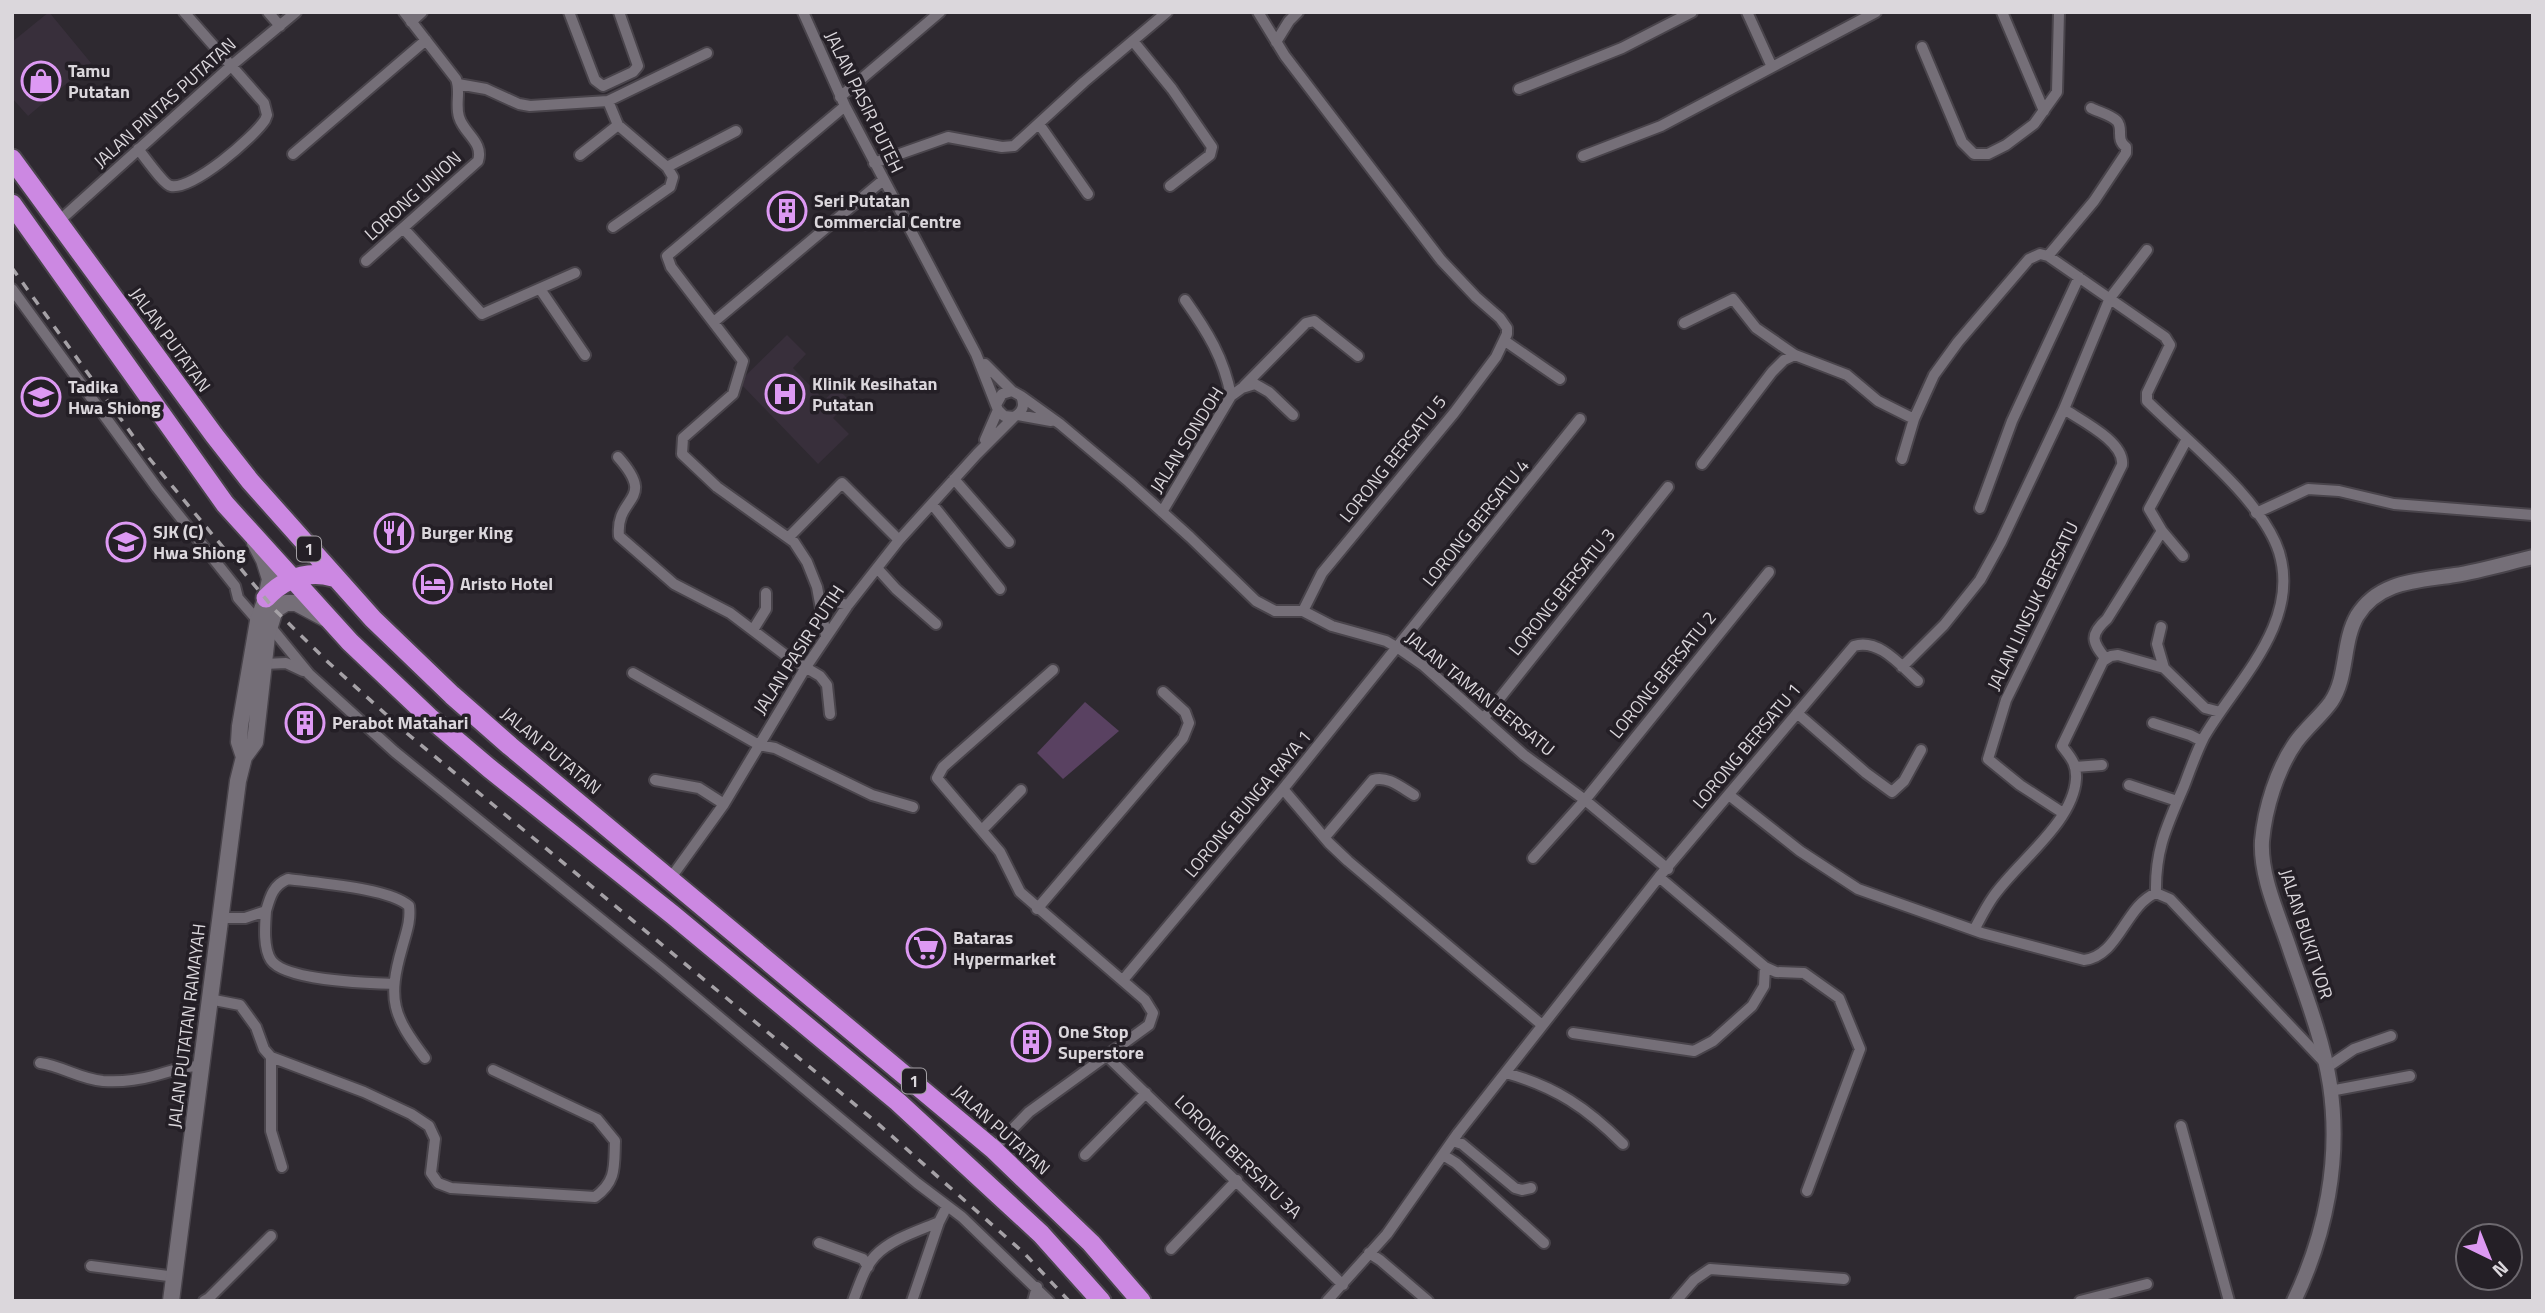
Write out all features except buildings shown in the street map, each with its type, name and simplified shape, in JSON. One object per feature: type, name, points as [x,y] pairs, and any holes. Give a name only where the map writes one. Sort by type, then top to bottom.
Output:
[{"type":"highway","name":"JALAN PUTATAN","points":[[12,159],[250,481],[373,619],[452,695],[993,1149],[1091,1243],[1141,1301]]},
{"type":"highway","name":"1","points":[[12,204],[225,504],[330,621],[429,717],[898,1102],[975,1170],[1041,1234],[1101,1301]]},
{"type":"highway","points":[[225,504],[243,499],[248,492],[250,481]]},
{"type":"highway","points":[[266,598],[291,578],[321,573],[333,577]]},
{"type":"highway","points":[[558,824],[578,800]]},
{"type":"highway","points":[[670,879],[673,915]]},
{"type":"main road","name":"JALAN PUTATAN RAMAYAH","points":[[244,757],[239,742],[240,726],[270,579],[250,533]]},
{"type":"main road","points":[[263,623],[278,607],[286,603],[305,607],[330,621]]},
{"type":"main road","name":"JALAN PUTATAN RAMAYAH","points":[[172,1301],[237,782],[244,757],[255,742],[264,664],[263,623]]},
{"type":"street","points":[[138,149],[167,184],[176,186],[212,171],[262,125],[267,115],[264,103],[184,12]]},
{"type":"street","points":[[268,12],[280,26]]},
{"type":"street","name":"JALAN PINTAS PUTATAN","points":[[58,222],[231,66],[296,12]]},
{"type":"street","points":[[422,12],[408,17],[458,83],[486,89],[530,106],[608,101],[707,54]]},
{"type":"street","points":[[569,12],[595,80],[603,86],[633,72],[638,66],[619,12]]},
{"type":"street","name":"JALAN PASIR PUTEH","points":[[803,12],[842,102],[976,354],[998,406]]},
{"type":"street","points":[[826,636],[820,598],[807,562],[789,537],[717,488],[682,454],[683,438],[733,394],[744,361],[671,267],[667,256],[940,12]]},
{"type":"street","points":[[874,163],[948,137],[1008,148],[1167,12]]},
{"type":"street","points":[[1258,12],[1276,42],[1298,12]]},
{"type":"street","points":[[1520,89],[1622,48],[1692,12]]},
{"type":"street","points":[[1747,12],[1772,67]]},
{"type":"street","points":[[1583,156],[1661,126],[1876,12]]},
{"type":"street","points":[[2002,12],[2044,111]]},
{"type":"street","points":[[1922,47],[1962,142],[1974,155],[1988,154],[2006,145],[2034,124],[2057,92],[2059,12]]},
{"type":"street","points":[[293,154],[426,40]]},
{"type":"street","points":[[1133,41],[1172,89],[1212,147],[1210,155],[1170,187]]},
{"type":"street","name":"LORONG BERSATU 5","points":[[1276,42],[1441,260],[1507,328],[1505,341],[1496,357],[1454,413],[1322,573],[1303,611]]},
{"type":"street","name":"LORONG UNION","points":[[366,261],[478,161],[481,153],[478,145],[459,117],[458,83]]},
{"type":"street","points":[[608,101],[618,125],[667,167],[673,177],[670,187],[613,227]]},
{"type":"street","points":[[2048,256],[2094,201],[2126,153],[2126,147],[2119,137],[2120,126],[2117,121],[2091,108]]},
{"type":"street","points":[[1039,124],[1088,194]]},
{"type":"street","points":[[580,155],[618,125]]},
{"type":"street","points":[[667,167],[736,131]]},
{"type":"street","points":[[715,321],[882,181]]},
{"type":"street","points":[[403,228],[482,314],[575,273]]},
{"type":"street","points":[[1918,681],[1902,667],[1944,625],[1980,580],[2064,409],[2110,298],[2147,250]]},
{"type":"street","points":[[1902,459],[1914,419],[1934,376],[1958,341],[2029,259],[2040,254],[2048,256],[2110,298],[2165,337],[2170,345],[2147,393],[2147,401],[2244,496],[2279,552],[2283,583],[2279,616],[2269,640],[2202,741],[2160,842],[2155,867],[2156,893]]},
{"type":"street","points":[[1980,508],[2011,421],[2079,277]]},
{"type":"street","points":[[12,289],[157,488],[235,586],[238,597],[309,674],[425,777],[982,1234],[1049,1301]]},
{"type":"street","points":[[540,289],[585,355]]},
{"type":"street","points":[[1684,323],[1733,299],[1756,328],[1795,355],[1847,375],[1878,401],[1914,419]]},
{"type":"street","points":[[1185,300],[1216,345],[1231,396]]},
{"type":"street","name":"JALAN SONDOH","points":[[1162,512],[1231,396],[1306,323],[1314,321],[1358,356]]},
{"type":"street","points":[[1505,341],[1560,379]]},
{"type":"street","name":"JALAN PASIR PUTEH","points":[[976,354],[1016,393]]},
{"type":"street","points":[[1702,464],[1772,372],[1784,360],[1795,355]]},
{"type":"street","name":"JALAN SONDOH","points":[[1242,388],[1255,384],[1269,392],[1293,415]]},
{"type":"street","points":[[1016,393],[1023,406],[1016,416],[1004,416],[998,406],[1002,394],[1016,393]]},
{"type":"street","name":"JALAN TAMAN BERSATU","points":[[1016,393],[1060,424],[1162,512],[1256,601],[1275,611],[1303,611],[1332,626],[1386,641],[1398,648],[1423,666],[1524,755],[1585,800],[1668,869]]},
{"type":"street","name":"JALAN PASIR PUTIH","points":[[977,454],[989,435],[998,406]]},
{"type":"street","name":"JALAN LINSUK BERSATU","points":[[2063,813],[1988,759],[2006,700],[2122,465],[2121,452],[2112,442],[2064,409]]},
{"type":"street","name":"JALAN TAMAN BERSATU","points":[[1016,416],[1060,424]]},
{"type":"street","name":"JALAN PASIR PUTIH","points":[[670,879],[724,804],[806,667],[848,605],[899,540],[977,454],[1016,416]]},
{"type":"street","name":"LORONG BERSATU 4","points":[[1398,648],[1580,419]]},
{"type":"street","points":[[2183,556],[2162,531],[2150,509],[2187,439]]},
{"type":"street","points":[[618,457],[631,471],[636,483],[635,494],[622,513],[618,525],[619,536],[674,584],[730,613],[820,676],[827,685],[830,714]]},
{"type":"street","points":[[954,479],[1009,542]]},
{"type":"street","points":[[789,537],[842,483],[899,540]]},
{"type":"street","name":"LORONG BERSATU 3","points":[[1484,718],[1668,487]]},
{"type":"street","points":[[2256,513],[2308,489],[2339,491],[2394,504],[2533,515]]},
{"type":"street","points":[[932,504],[1000,589]]},
{"type":"street","points":[[2106,659],[2095,646],[2093,638],[2162,531]]},
{"type":"street","name":"JALAN BUKIT VOR","points":[[2294,1301],[2316,1246],[2330,1190],[2333,1138],[2330,1091],[2318,1034],[2265,874],[2262,842],[2277,777],[2296,742],[2333,699],[2357,617],[2373,598],[2389,587],[2407,581],[2456,575],[2533,557]]},
{"type":"street","points":[[877,568],[896,589],[936,624]]},
{"type":"street","name":"LORONG BERSATU 2","points":[[1533,858],[1585,800],[1769,572]]},
{"type":"street","points":[[753,630],[766,609],[766,593]]},
{"type":"street","points":[[820,598],[848,605]]},
{"type":"street","points":[[2161,626],[2157,644],[2164,668]]},
{"type":"street","name":"LORONG BERSATU 1","points":[[1327,1301],[1387,1234],[1453,1141],[1542,1024],[1595,962],[1659,877],[1854,646],[1864,643],[1878,648],[1902,667]]},
{"type":"street","name":"LORONG BUNGA RAYA 1","points":[[1123,980],[1398,648]]},
{"type":"street","points":[[1974,930],[1993,896],[2063,813],[2072,798],[2077,778],[2074,760],[2062,746],[2103,661],[2118,655],[2164,668],[2205,708],[2220,712]]},
{"type":"street","points":[[264,664],[286,663],[309,674]]},
{"type":"street","points":[[993,1149],[1029,1112],[1149,1025],[1153,1013],[1145,1000],[1020,892],[1000,852],[937,778],[943,767],[1053,670]]},
{"type":"street","points":[[633,673],[758,745],[775,748],[872,795],[913,807]]},
{"type":"street","points":[[1037,909],[1183,738],[1189,723],[1185,712],[1163,692]]},
{"type":"street","points":[[1797,713],[1892,792],[1904,781],[1921,750]]},
{"type":"street","points":[[2153,723],[2190,734],[2202,741]]},
{"type":"street","points":[[2075,767],[2102,765]]},
{"type":"street","points":[[655,780],[699,788],[724,804]]},
{"type":"street","points":[[1325,837],[1373,780],[1387,780],[1414,794]]},
{"type":"street","points":[[2130,785],[2177,801]]},
{"type":"street","points":[[1283,789],[1348,862],[1542,1024]]},
{"type":"street","points":[[982,830],[1021,790]]},
{"type":"street","points":[[1729,795],[1800,850],[1858,890],[1974,930],[2084,960],[2096,958],[2106,950],[2145,897],[2156,893],[2170,899],[2326,1066],[2354,1049],[2391,1036]]},
{"type":"street","points":[[1659,877],[1765,967],[1776,972],[1804,973],[1839,998],[1860,1049],[1807,1192]]},
{"type":"street","points":[[394,984],[293,973],[275,965],[269,957],[266,911],[272,892],[280,882],[288,879],[368,891],[404,901],[409,906],[411,918],[394,984],[396,1009],[402,1028],[425,1058]]},
{"type":"street","points":[[220,918],[245,918],[266,911]]},
{"type":"street","points":[[1573,1033],[1694,1051],[1713,1041],[1752,1006],[1764,986],[1765,967]]},
{"type":"street","points":[[209,999],[240,1005],[256,1027],[264,1049],[271,1057],[364,1092],[411,1114],[429,1126],[435,1139],[430,1173],[438,1183],[451,1188],[595,1196],[605,1189],[613,1177],[615,1141],[607,1129],[597,1119],[493,1070]]},
{"type":"street","name":"LORONG BERSATU 3A","points":[[1107,1056],[1343,1285]]},
{"type":"street","points":[[271,1057],[271,1131],[282,1167]]},
{"type":"street","points":[[40,1063],[52,1064],[82,1077],[104,1081],[142,1079],[177,1068],[201,1066]]},
{"type":"street","points":[[1506,1073],[1545,1085],[1593,1114],[1623,1144]]},
{"type":"street","points":[[2330,1091],[2410,1076]]},
{"type":"street","points":[[1085,1156],[1146,1093]]},
{"type":"street","points":[[2181,1126],[2229,1301]]},
{"type":"street","points":[[1453,1141],[1462,1144],[1515,1188],[1531,1188]]},
{"type":"street","points":[[1443,1155],[1456,1163],[1544,1243]]},
{"type":"street","points":[[1171,1249],[1237,1180]]},
{"type":"street","points":[[912,1301],[947,1206]]},
{"type":"street","points":[[853,1301],[867,1267],[876,1255],[898,1241],[939,1222]]},
{"type":"street","points":[[204,1301],[271,1236]]},
{"type":"street","points":[[819,1243],[863,1259],[867,1267]]},
{"type":"street","points":[[1368,1253],[1380,1259],[1427,1301]]},
{"type":"street","points":[[91,1266],[176,1277]]},
{"type":"street","points":[[1676,1301],[1694,1280],[1710,1269],[1844,1279]]},
{"type":"street","points":[[2080,1301],[2147,1284]]},
{"type":"street","points":[[1033,1301],[1037,1287]]},
{"type":"shaded area","name":"Tamu Putatan","points":[[49,12],[91,63],[28,116],[12,98],[12,42]]},
{"type":"shaded area","name":"Klinik Kesihatan Putatan","points":[[787,335],[806,354],[793,368],[824,400],[837,388],[850,401],[833,418],[849,434],[818,464],[739,382]]},
{"type":"shaded area","points":[[1085,702],[1119,731],[1063,779],[1037,753]]},
{"type":"railway","points":[[12,268],[149,458],[275,610],[329,663],[409,735],[876,1122],[1024,1253],[1069,1301]]},
{"type":"place","name":"Tamu Putatan","points":[[41,81]]},
{"type":"place","name":"Seri Putatan Commercial Centre","points":[[787,211]]},
{"type":"place","name":"Klinik Kesihatan Putatan","points":[[785,394]]},
{"type":"place","name":"Tadika Hwa Shiong","points":[[41,397]]},
{"type":"place","name":"Burger King","points":[[394,533]]},
{"type":"place","name":"SJK (C) Hwa Shiong","points":[[126,542]]},
{"type":"place","name":"Aristo Hotel","points":[[433,584]]},
{"type":"place","name":"Perabot Matahari","points":[[305,723]]},
{"type":"place","name":"Bataras Hypermarket","points":[[926,948]]},
{"type":"place","name":"One Stop Superstore","points":[[1031,1042]]}]
